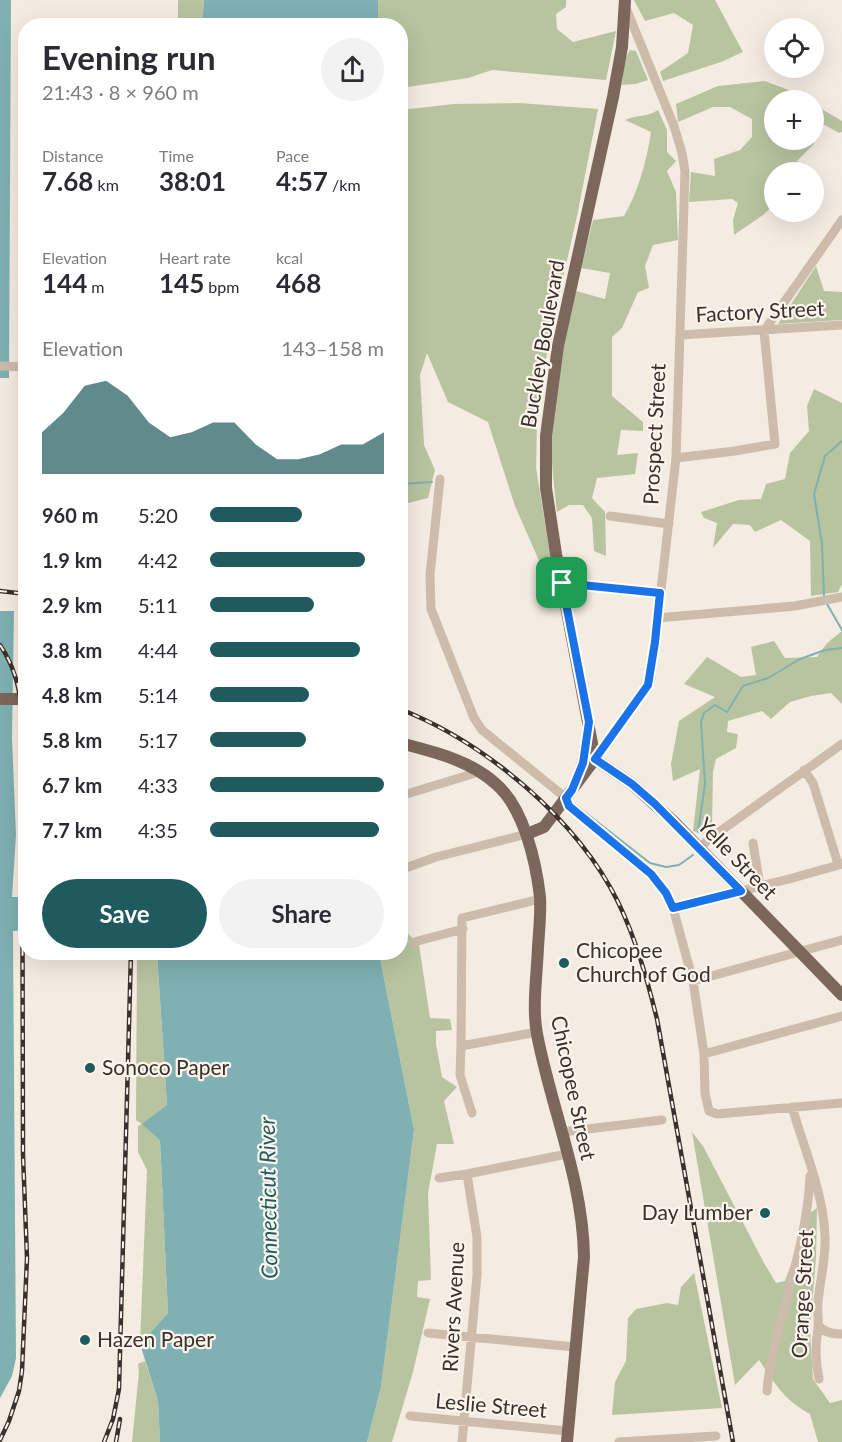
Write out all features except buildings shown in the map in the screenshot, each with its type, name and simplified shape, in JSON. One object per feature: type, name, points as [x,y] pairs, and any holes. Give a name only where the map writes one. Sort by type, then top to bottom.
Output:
[{"type":"main road","name":"Buckley Boulevard","points":[[595,759],[549,515],[545,463],[552,381],[564,314],[613,97],[621,54],[625,4]]},
{"type":"main road","points":[[0,699],[18,699]]},
{"type":"main road","points":[[569,794],[583,763],[589,722]]},
{"type":"main road","name":"Chicopee Street","points":[[408,745],[439,753],[464,763],[495,783],[513,805],[527,834],[540,898],[537,1032],[583,1226],[584,1257],[568,1436]]},
{"type":"main road","name":"Prospect Street","points":[[527,834],[544,827],[595,759]]},
{"type":"main road","name":"Yelle Street","points":[[595,759],[640,790],[700,848],[842,995]]},
{"type":"street","name":"Prospect Street","points":[[595,759],[648,685],[676,458],[685,171],[674,126],[625,4]]},
{"type":"street","points":[[676,458],[775,444],[764,331],[842,220]]},
{"type":"street","name":"Factory Street","points":[[680,335],[842,325]]},
{"type":"street","points":[[0,366],[18,366]]},
{"type":"street","points":[[440,479],[429,593],[431,609],[474,718],[483,730],[569,794],[569,806],[651,874],[666,893],[673,908],[693,981],[704,1054],[707,1107],[712,1113],[717,1114],[842,1103]]},
{"type":"street","points":[[610,516],[669,524]]},
{"type":"street","points":[[562,583],[660,593]]},
{"type":"street","points":[[657,618],[823,601],[842,597]]},
{"type":"street","points":[[700,848],[842,744]]},
{"type":"street","points":[[673,908],[840,864],[813,783],[804,770]]},
{"type":"street","points":[[408,794],[479,772]]},
{"type":"street","points":[[408,867],[436,857],[527,834]]},
{"type":"street","points":[[753,843],[760,886]]},
{"type":"street","points":[[472,1113],[460,1075],[462,918],[540,898]]},
{"type":"street","points":[[414,942],[463,929]]},
{"type":"street","points":[[693,981],[842,940]]},
{"type":"street","points":[[704,1054],[842,1016]]},
{"type":"street","points":[[460,1046],[537,1032]]},
{"type":"street","name":"Orange Street","points":[[792,1107],[825,1222],[825,1248],[817,1308],[819,1326],[815,1353],[819,1379]]},
{"type":"street","points":[[562,1132],[662,1120]]},
{"type":"street","points":[[439,1178],[567,1154]]},
{"type":"street","points":[[768,1390],[775,1343],[800,1246],[810,1192],[810,1168]]},
{"type":"street","name":"Rivers Avenue","points":[[462,1442],[477,1275],[477,1236],[467,1174]]},
{"type":"street","points":[[819,1326],[833,1334],[842,1334]]},
{"type":"street","points":[[428,1333],[575,1347]]},
{"type":"street","name":"Leslie Street","points":[[410,1416],[568,1436]]},
{"type":"street","points":[[619,1442],[716,1436]]},
{"type":"green space","points":[[178,0],[204,0],[203,18],[178,18]]},
{"type":"green space","points":[[378,0],[566,0],[566,7],[556,14],[557,29],[573,42],[616,31],[606,80],[492,70],[468,78],[408,87],[408,18],[378,18]]},
{"type":"green space","points":[[634,0],[715,0],[743,52],[721,62],[663,81],[660,72],[688,53],[693,25],[674,13],[645,21]]},
{"type":"green space","points":[[630,50],[636,51],[648,80],[622,85],[624,61]]},
{"type":"green space","points":[[765,81],[788,90],[764,90],[764,150],[808,150],[798,162],[764,162],[764,214],[734,235],[733,220],[738,203],[732,199],[689,202],[691,172],[715,176],[714,159],[740,150],[752,137],[752,119],[730,107],[713,107],[678,122],[676,104],[718,86]]},
{"type":"green space","points":[[519,103],[598,109],[548,345],[537,425],[536,468],[553,572],[544,572],[515,506],[488,422],[448,402],[427,353],[420,375],[424,445],[435,470],[428,498],[408,503],[408,109],[454,104]]},
{"type":"green space","points":[[658,110],[667,130],[667,152],[676,161],[667,171],[676,192],[678,240],[653,245],[645,266],[649,288],[638,292],[622,328],[612,337],[612,396],[643,422],[643,431],[621,430],[617,455],[638,453],[635,474],[597,478],[592,498],[605,512],[606,556],[594,551],[592,518],[583,505],[569,505],[557,512],[552,450],[555,394],[576,291],[605,299],[610,273],[581,268],[593,220],[624,216],[634,197],[644,165],[651,132],[625,120]]},
{"type":"green space","points":[[824,110],[842,121],[842,132],[839,133],[825,125]]},
{"type":"green space","points":[[816,266],[824,291],[842,292],[842,320],[778,324]]},
{"type":"green space","points":[[814,389],[842,403],[842,584],[838,592],[811,596],[810,541],[781,520],[755,532],[750,525],[733,524],[713,548],[717,523],[704,518],[701,512],[739,500],[761,499],[766,484],[785,479],[790,453],[809,431],[807,406]]},
{"type":"green space","points":[[842,631],[842,704],[831,693],[790,702],[771,719],[762,711],[728,721],[727,732],[738,734],[736,748],[716,759],[713,772],[712,826],[703,834],[693,831],[700,769],[673,781],[671,764],[679,721],[715,697],[684,684],[707,657],[741,677],[756,675],[751,647],[774,641],[785,658],[817,657],[827,643]]},
{"type":"green space","points":[[408,933],[419,945],[430,1018],[450,1019],[452,1030],[436,1031],[436,1044],[442,1077],[457,1087],[444,1101],[454,1144],[437,1144],[428,1193],[431,1280],[418,1281],[417,1297],[430,1299],[413,1372],[392,1442],[367,1442],[381,1387],[414,1130],[380,960],[408,960]]},
{"type":"green space","points":[[137,960],[157,960],[167,1105],[160,1140],[168,1313],[140,1344],[147,1170],[138,1152],[138,1126],[142,1124],[136,1120]]},
{"type":"green space","points":[[692,1132],[703,1146],[776,1283],[785,1281],[810,1213],[817,1208],[816,1258],[810,1330],[813,1379],[830,1403],[842,1400],[842,1442],[818,1442],[810,1414],[786,1397],[759,1360],[735,1385]]},
{"type":"green space","points":[[694,1273],[722,1408],[612,1415],[615,1382],[626,1361],[628,1318],[636,1309],[667,1303],[678,1305],[681,1287]]},
{"type":"green space","points":[[145,1361],[158,1401],[160,1442],[132,1442],[138,1364]]},
{"type":"water","points":[[0,0],[11,0],[9,378],[0,378]]},
{"type":"water","points":[[204,0],[378,0],[378,18],[203,18]]},
{"type":"water","points":[[0,611],[14,611],[12,738],[16,835],[12,897],[18,897],[18,931],[13,931],[16,1358],[12,1376],[0,1398]]},
{"type":"water","name":"Connecticut River","points":[[157,960],[380,960],[414,1130],[381,1387],[367,1442],[160,1442],[158,1401],[140,1344],[168,1313],[160,1140],[142,1124],[167,1105]]},
{"type":"waterway","points":[[824,596],[822,544],[814,494],[825,456],[842,441]]},
{"type":"waterway","points":[[408,484],[432,482]]},
{"type":"waterway","points":[[827,604],[842,630]]},
{"type":"waterway","points":[[698,832],[705,784],[701,722],[704,713],[715,705],[727,712],[743,686],[768,678],[800,659],[825,650],[842,648]]},
{"type":"waterway","points":[[573,803],[650,863],[666,867],[679,865],[693,855]]},
{"type":"railway","points":[[0,591],[18,593]]},
{"type":"railway","points":[[0,645],[10,662],[18,689]]},
{"type":"railway","points":[[408,713],[465,742],[526,787],[554,813],[579,842],[600,871],[618,902],[640,959],[657,1019],[733,1442]]},
{"type":"railway","points":[[0,1440],[19,1391],[22,1371],[27,1258],[23,1155],[23,960]]},
{"type":"railway","points":[[104,1442],[113,1419],[119,1389],[131,960]]},
{"type":"railway","points":[[116,1442],[120,1419]]},
{"type":"place","name":"Chicopee Church of God","points":[[564,963]]},
{"type":"place","name":"Sonoco Paper","points":[[90,1068]]},
{"type":"place","name":"Day Lumber","points":[[765,1213]]},
{"type":"place","name":"Hazen Paper","points":[[85,1340]]},
{"type":"route","points":[[562,583],[660,593],[651,678],[643,693],[595,759],[632,784],[655,804],[741,891],[673,908],[666,893],[651,874],[569,806],[566,798],[572,790],[583,763],[589,722],[562,583]]}]
